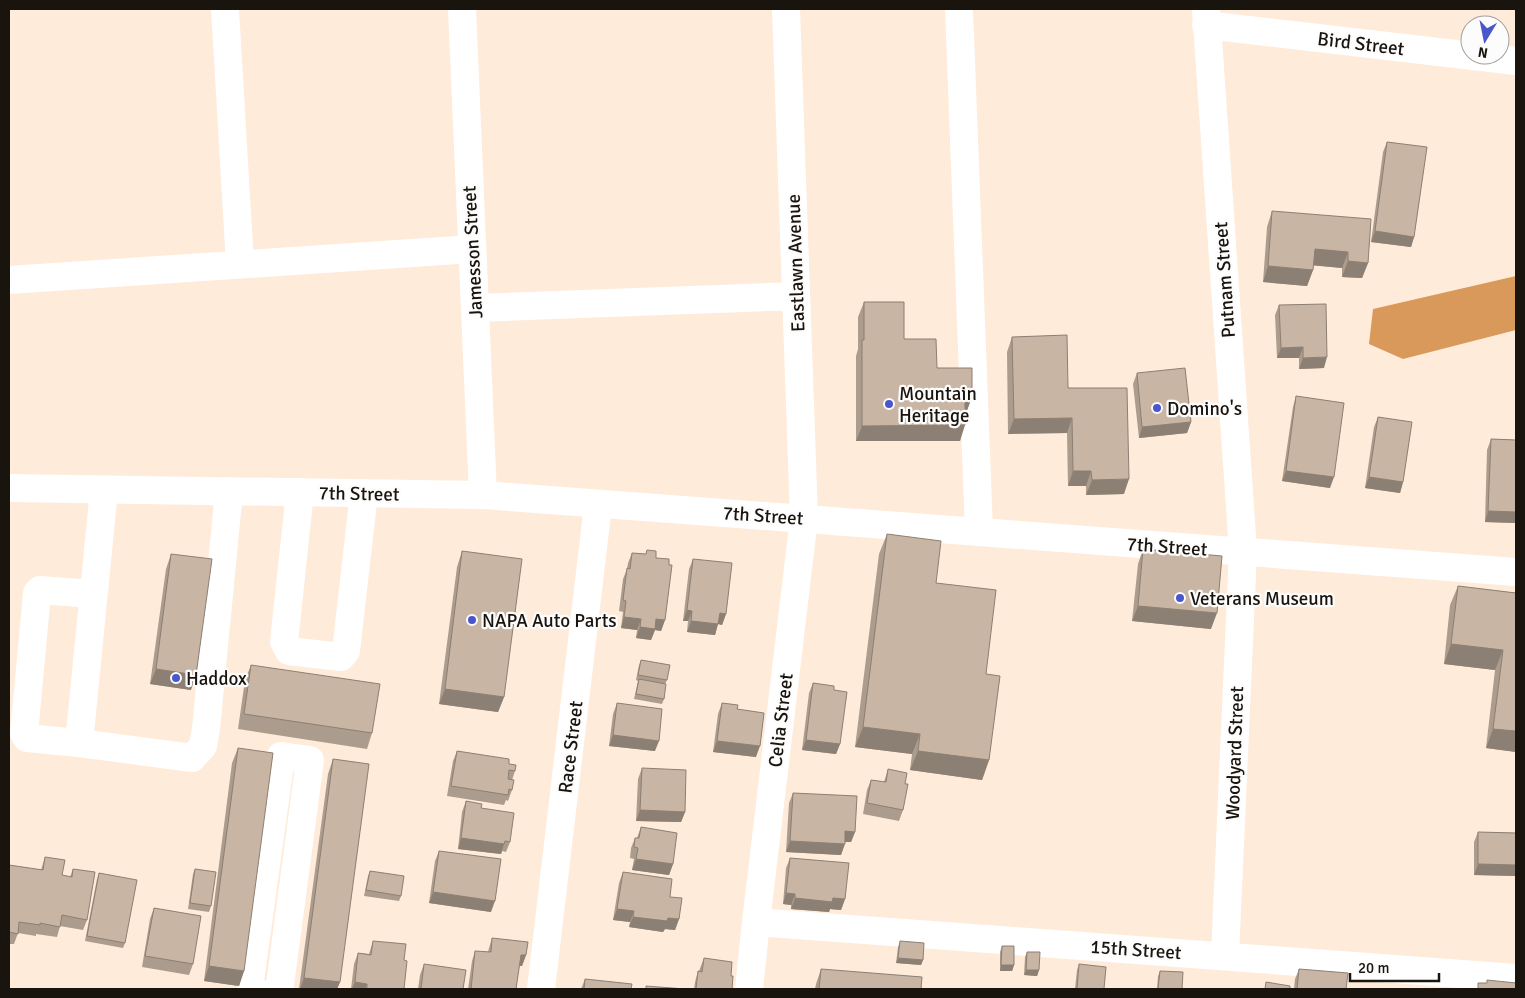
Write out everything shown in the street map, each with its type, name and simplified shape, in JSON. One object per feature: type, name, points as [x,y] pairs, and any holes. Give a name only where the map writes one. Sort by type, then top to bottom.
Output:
[{"type":"street","points":[[226,9],[240,264]]},
{"type":"street","name":"Jamesson Street","points":[[462,9],[483,495]]},
{"type":"street","name":"Eastlawn Avenue","points":[[786,9],[804,518]]},
{"type":"street","points":[[959,9],[979,531]]},
{"type":"street","name":"Bird Street","points":[[1206,17],[1516,61]]},
{"type":"street","name":"Putnam Street","points":[[1206,17],[1243,551]]},
{"type":"street","points":[[9,280],[472,249]]},
{"type":"street","points":[[475,308],[796,296]]},
{"type":"street","name":"7th Street","points":[[9,488],[483,495],[1516,572]]},
{"type":"street","points":[[80,743],[104,490]]},
{"type":"street","points":[[93,594],[40,590],[37,593],[24,734],[27,738],[192,758],[203,746],[206,729],[229,491]]},
{"type":"street","points":[[300,492],[284,642],[289,651],[341,657],[346,651],[364,493]]},
{"type":"street","name":"Race Street","points":[[541,989],[598,505]]},
{"type":"street","name":"Celia Street","points":[[750,989],[756,922],[804,518]]},
{"type":"street","name":"Woodyard Street","points":[[1225,956],[1243,551]]},
{"type":"street","points":[[253,989],[250,981],[281,756],[310,760],[280,985],[277,989]]},
{"type":"street","name":"15th Street","points":[[756,922],[1516,978]]},
{"type":"shaded area","points":[[1516,276],[1516,330],[1403,359],[1369,344],[1373,309]]},
{"type":"building","points":[[1387,142],[1427,147],[1414,237],[1375,231]]},
{"type":"building","points":[[1272,211],[1371,219],[1368,263],[1348,261],[1348,252],[1315,249],[1313,270],[1268,266]]},
{"type":"building","points":[[864,302],[904,302],[904,339],[936,339],[937,368],[972,368],[972,397],[965,397],[965,425],[862,426]]},
{"type":"building","points":[[1326,304],[1327,357],[1303,358],[1303,347],[1281,348],[1279,305]]},
{"type":"building","points":[[1067,335],[1068,388],[1127,388],[1129,479],[1092,480],[1091,471],[1073,471],[1072,418],[1014,419],[1012,337]]},
{"type":"building","points":[[1185,368],[1191,422],[1142,427],[1137,373]]},
{"type":"building","points":[[1296,396],[1344,403],[1334,477],[1286,471]]},
{"type":"building","points":[[1378,417],[1412,422],[1403,482],[1369,477]]},
{"type":"building","points":[[1491,439],[1516,440],[1516,512],[1488,511]]},
{"type":"building","points":[[887,534],[941,541],[936,583],[996,590],[986,674],[1000,676],[989,760],[918,751],[920,734],[863,727]]},
{"type":"building","points":[[1143,549],[1222,556],[1217,613],[1138,606]]},
{"type":"building","points":[[647,550],[656,551],[656,558],[669,559],[669,565],[672,565],[665,620],[656,619],[655,629],[640,627],[641,619],[624,617],[626,601],[623,600],[627,568],[630,569],[632,553],[646,554]]},
{"type":"building","points":[[462,551],[522,559],[504,697],[445,689]]},
{"type":"building","points":[[171,554],[212,559],[196,675],[156,669]]},
{"type":"building","points":[[693,559],[732,563],[726,614],[720,613],[718,624],[691,621],[692,611],[687,610]]},
{"type":"building","points":[[1458,586],[1516,593],[1516,731],[1493,729],[1503,650],[1451,644]]},
{"type":"building","points":[[641,660],[670,665],[667,680],[638,675]]},
{"type":"building","points":[[251,665],[380,684],[372,733],[244,714]]},
{"type":"building","points":[[639,679],[666,684],[664,699],[636,694]]},
{"type":"building","points":[[813,683],[834,686],[834,690],[847,692],[840,744],[806,740]]},
{"type":"building","points":[[617,703],[662,709],[659,741],[613,735]]},
{"type":"building","points":[[722,703],[738,705],[737,709],[764,713],[760,746],[717,741]]},
{"type":"building","points":[[238,748],[273,753],[244,971],[209,966]]},
{"type":"building","points":[[457,751],[509,759],[509,764],[516,765],[515,771],[509,770],[508,779],[514,780],[512,790],[509,789],[508,795],[451,786]]},
{"type":"building","points":[[333,759],[369,764],[340,982],[304,978]]},
{"type":"building","points":[[642,768],[686,770],[685,812],[640,810]]},
{"type":"building","points":[[888,769],[907,773],[905,784],[908,784],[903,810],[867,803],[871,780],[886,782]]},
{"type":"building","points":[[793,793],[857,796],[855,832],[845,831],[845,844],[790,841]]},
{"type":"building","points":[[466,801],[482,804],[481,808],[514,813],[510,842],[505,841],[504,844],[461,838]]},
{"type":"building","points":[[641,827],[677,833],[673,864],[636,859],[638,848],[634,847],[635,838],[639,838]]},
{"type":"building","points":[[1478,832],[1516,833],[1516,865],[1478,864]]},
{"type":"building","points":[[439,851],[501,859],[495,901],[433,892]]},
{"type":"building","points":[[45,857],[65,860],[62,875],[72,877],[73,869],[95,872],[87,920],[62,915],[60,927],[40,923],[40,925],[19,922],[18,934],[9,932],[9,865],[43,870]]},
{"type":"building","points":[[790,858],[849,863],[845,899],[833,898],[832,902],[795,898],[795,894],[786,893]]},
{"type":"building","points":[[195,869],[216,872],[211,906],[190,903]]},
{"type":"building","points":[[370,871],[404,876],[401,896],[366,890]]},
{"type":"building","points":[[623,872],[672,879],[670,897],[682,898],[679,919],[668,918],[667,921],[633,917],[634,911],[617,909]]},
{"type":"building","points":[[99,873],[137,880],[125,943],[87,936]]},
{"type":"building","points":[[154,908],[201,916],[193,964],[145,956]]},
{"type":"building","points":[[492,938],[528,942],[526,955],[521,955],[516,989],[471,989],[475,951],[491,952]]},
{"type":"building","points":[[373,941],[406,944],[404,960],[407,961],[404,989],[367,989],[367,984],[355,982],[358,953],[371,955]]},
{"type":"building","points":[[900,941],[924,943],[923,960],[898,958]]},
{"type":"building","points":[[1002,946],[1014,946],[1014,965],[1001,965]]},
{"type":"building","points":[[1027,952],[1040,952],[1039,970],[1026,970]]},
{"type":"building","points":[[704,958],[732,962],[732,989],[696,989],[698,971],[702,972]]},
{"type":"building","points":[[424,964],[466,970],[463,989],[421,989]]},
{"type":"building","points":[[1079,964],[1106,967],[1104,989],[1077,989]]},
{"type":"building","points":[[821,969],[922,977],[921,989],[819,989]]},
{"type":"building","points":[[1299,969],[1348,973],[1346,989],[1297,989]]},
{"type":"building","points":[[1160,971],[1183,972],[1182,989],[1158,989]]},
{"type":"building","points":[[585,979],[632,984],[631,989],[584,989]]},
{"type":"building","points":[[1487,980],[1516,983],[1516,989],[1478,989],[1478,983],[1487,983]]},
{"type":"building","points":[[1266,982],[1290,986],[1290,989],[1265,989]]},
{"type":"building","points":[[646,986],[685,989],[646,989]]},
{"type":"place","name":"Mountain Heritage","points":[[889,404]]},
{"type":"place","name":"Domino's","points":[[1157,408]]},
{"type":"place","name":"Veterans Museum","points":[[1180,598]]},
{"type":"place","name":"NAPA Auto Parts","points":[[472,620]]},
{"type":"place","name":"Haddox","points":[[176,678]]}]
